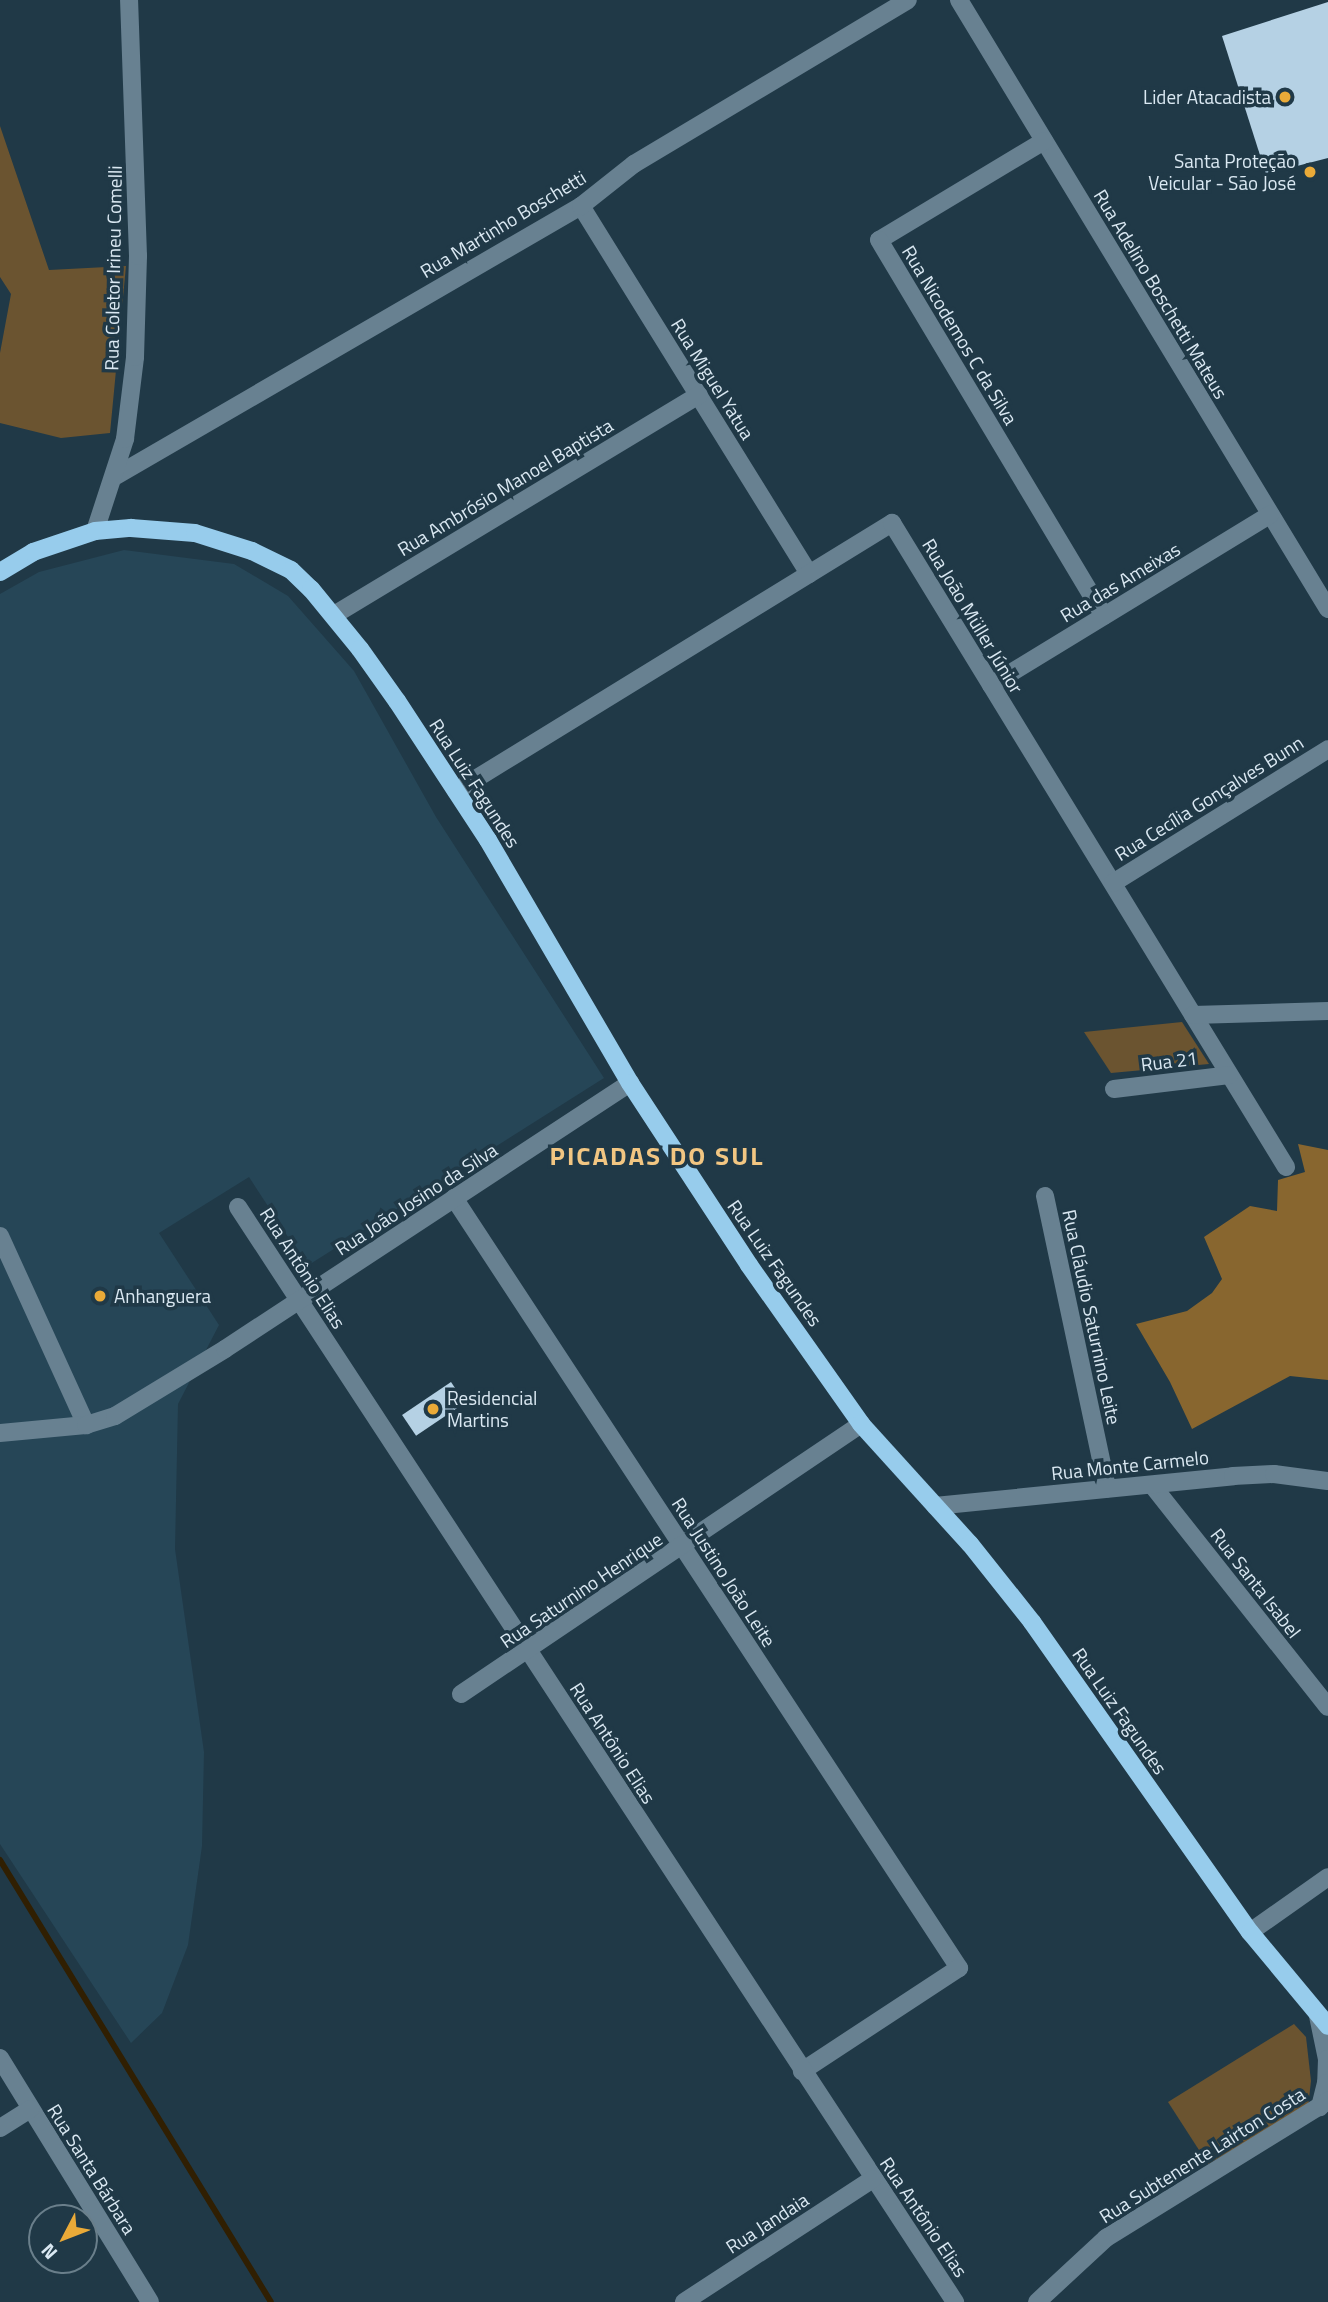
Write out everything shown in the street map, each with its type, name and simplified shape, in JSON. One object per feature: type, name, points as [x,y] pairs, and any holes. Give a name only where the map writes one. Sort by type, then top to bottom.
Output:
[{"type":"main road","name":"Rua Luiz Fagundes","points":[[0,572],[33,552],[95,531],[131,528],[195,533],[252,551],[291,570],[334,615],[397,701],[488,840],[630,1083],[749,1265],[861,1424],[935,1506],[1032,1622],[1250,1932],[1323,2021]]},
{"type":"street","name":"Rua Coletor Irineu Comelli","points":[[95,531],[114,477],[132,395],[138,306],[129,0]]},
{"type":"street","name":"Rua Martinho Boschetti","points":[[114,477],[581,206],[634,164],[908,0]]},
{"type":"street","name":"Rua Adelino Boschetti Mateus","points":[[959,0],[1328,609]]},
{"type":"street","name":"Rua Nicodemos C da Silva","points":[[1044,141],[879,240],[1104,616]]},
{"type":"street","name":"Rua Miguel Yatua","points":[[581,206],[809,574]]},
{"type":"street","name":"Rua Ambrósio Manoel Baptista","points":[[334,615],[699,395]]},
{"type":"street","name":"Rua das Ameixas","points":[[991,685],[1270,515]]},
{"type":"street","name":"Rua João Müller Júnior","points":[[456,792],[892,523],[1286,1167]]},
{"type":"street","name":"Rua Cecília Gonçalves Bunn","points":[[1112,883],[1328,749]]},
{"type":"street","points":[[1193,1015],[1328,1011]]},
{"type":"street","name":"Rua 21","points":[[1114,1089],[1229,1075]]},
{"type":"street","name":"Rua João Josino da Silva","points":[[0,1433],[86,1425],[115,1416],[225,1349],[630,1083]]},
{"type":"street","name":"Rua Cláudio Saturnino Leite","points":[[1045,1196],[1107,1489]]},
{"type":"street","name":"Rua Justino João Leite","points":[[454,1198],[958,1968],[802,2071]]},
{"type":"street","name":"Rua Antônio Elias","points":[[238,1206],[955,2302]]},
{"type":"street","points":[[0,1236],[86,1425]]},
{"type":"street","name":"Rua Saturnino Henrique","points":[[461,1694],[683,1547],[861,1424]]},
{"type":"street","name":"Rua Monte Carmelo","points":[[935,1506],[1274,1474],[1328,1481]]},
{"type":"street","name":"Rua Santa Isabel","points":[[1152,1485],[1328,1707]]},
{"type":"street","points":[[1250,1932],[1328,1877]]},
{"type":"street","points":[[1323,2021],[1327,2059],[1324,2104]]},
{"type":"street","name":"Rua Santa Bárbara","points":[[0,2058],[150,2302]]},
{"type":"street","name":"Rua Subtenente Lairton Costa","points":[[1037,2302],[1106,2238],[1324,2104]]},
{"type":"street","points":[[0,2128],[30,2109]]},
{"type":"street","name":"Rua Jandaia","points":[[684,2302],[873,2179]]},
{"type":"shaded area","points":[[0,126],[49,270],[126,266],[110,433],[61,438],[0,423],[0,353],[11,294],[0,277]]},
{"type":"shaded area","name":"Anhanguera","points":[[124,550],[234,564],[288,596],[354,671],[436,817],[604,1078],[307,1266],[249,1177],[159,1233],[219,1325],[178,1404],[175,1549],[204,1752],[202,1846],[188,1945],[162,2013],[131,2043],[0,1844],[0,594],[39,572]]},
{"type":"shaded area","points":[[1182,1022],[1209,1064],[1111,1073],[1084,1032]]},
{"type":"shaded area","points":[[1298,1144],[1328,1150],[1328,1380],[1290,1376],[1192,1429],[1170,1382],[1136,1324],[1187,1311],[1212,1293],[1222,1279],[1204,1237],[1250,1206],[1277,1211],[1278,1180],[1305,1172]]},
{"type":"shaded area","points":[[1294,2024],[1306,2037],[1311,2081],[1308,2107],[1208,2164],[1168,2102]]},
{"type":"building","name":"Lider Atacadista","points":[[1328,2],[1328,158],[1266,174],[1222,36]]},
{"type":"building","name":"Residencial Martins","points":[[451,1382],[465,1403],[416,1436],[402,1415]]},
{"type":"waterway","points":[[0,1860],[271,2302]]},
{"type":"place","name":"Lider Atacadista","points":[[1285,97]]},
{"type":"place","name":"Santa Proteção Veicular - São José","points":[[1310,172]]},
{"type":"place","name":"Anhanguera","points":[[100,1296]]},
{"type":"place","name":"Residencial Martins","points":[[433,1409]]},
{"type":"district","name":"PICADAS DO SUL","points":[[657,1156]]}]
